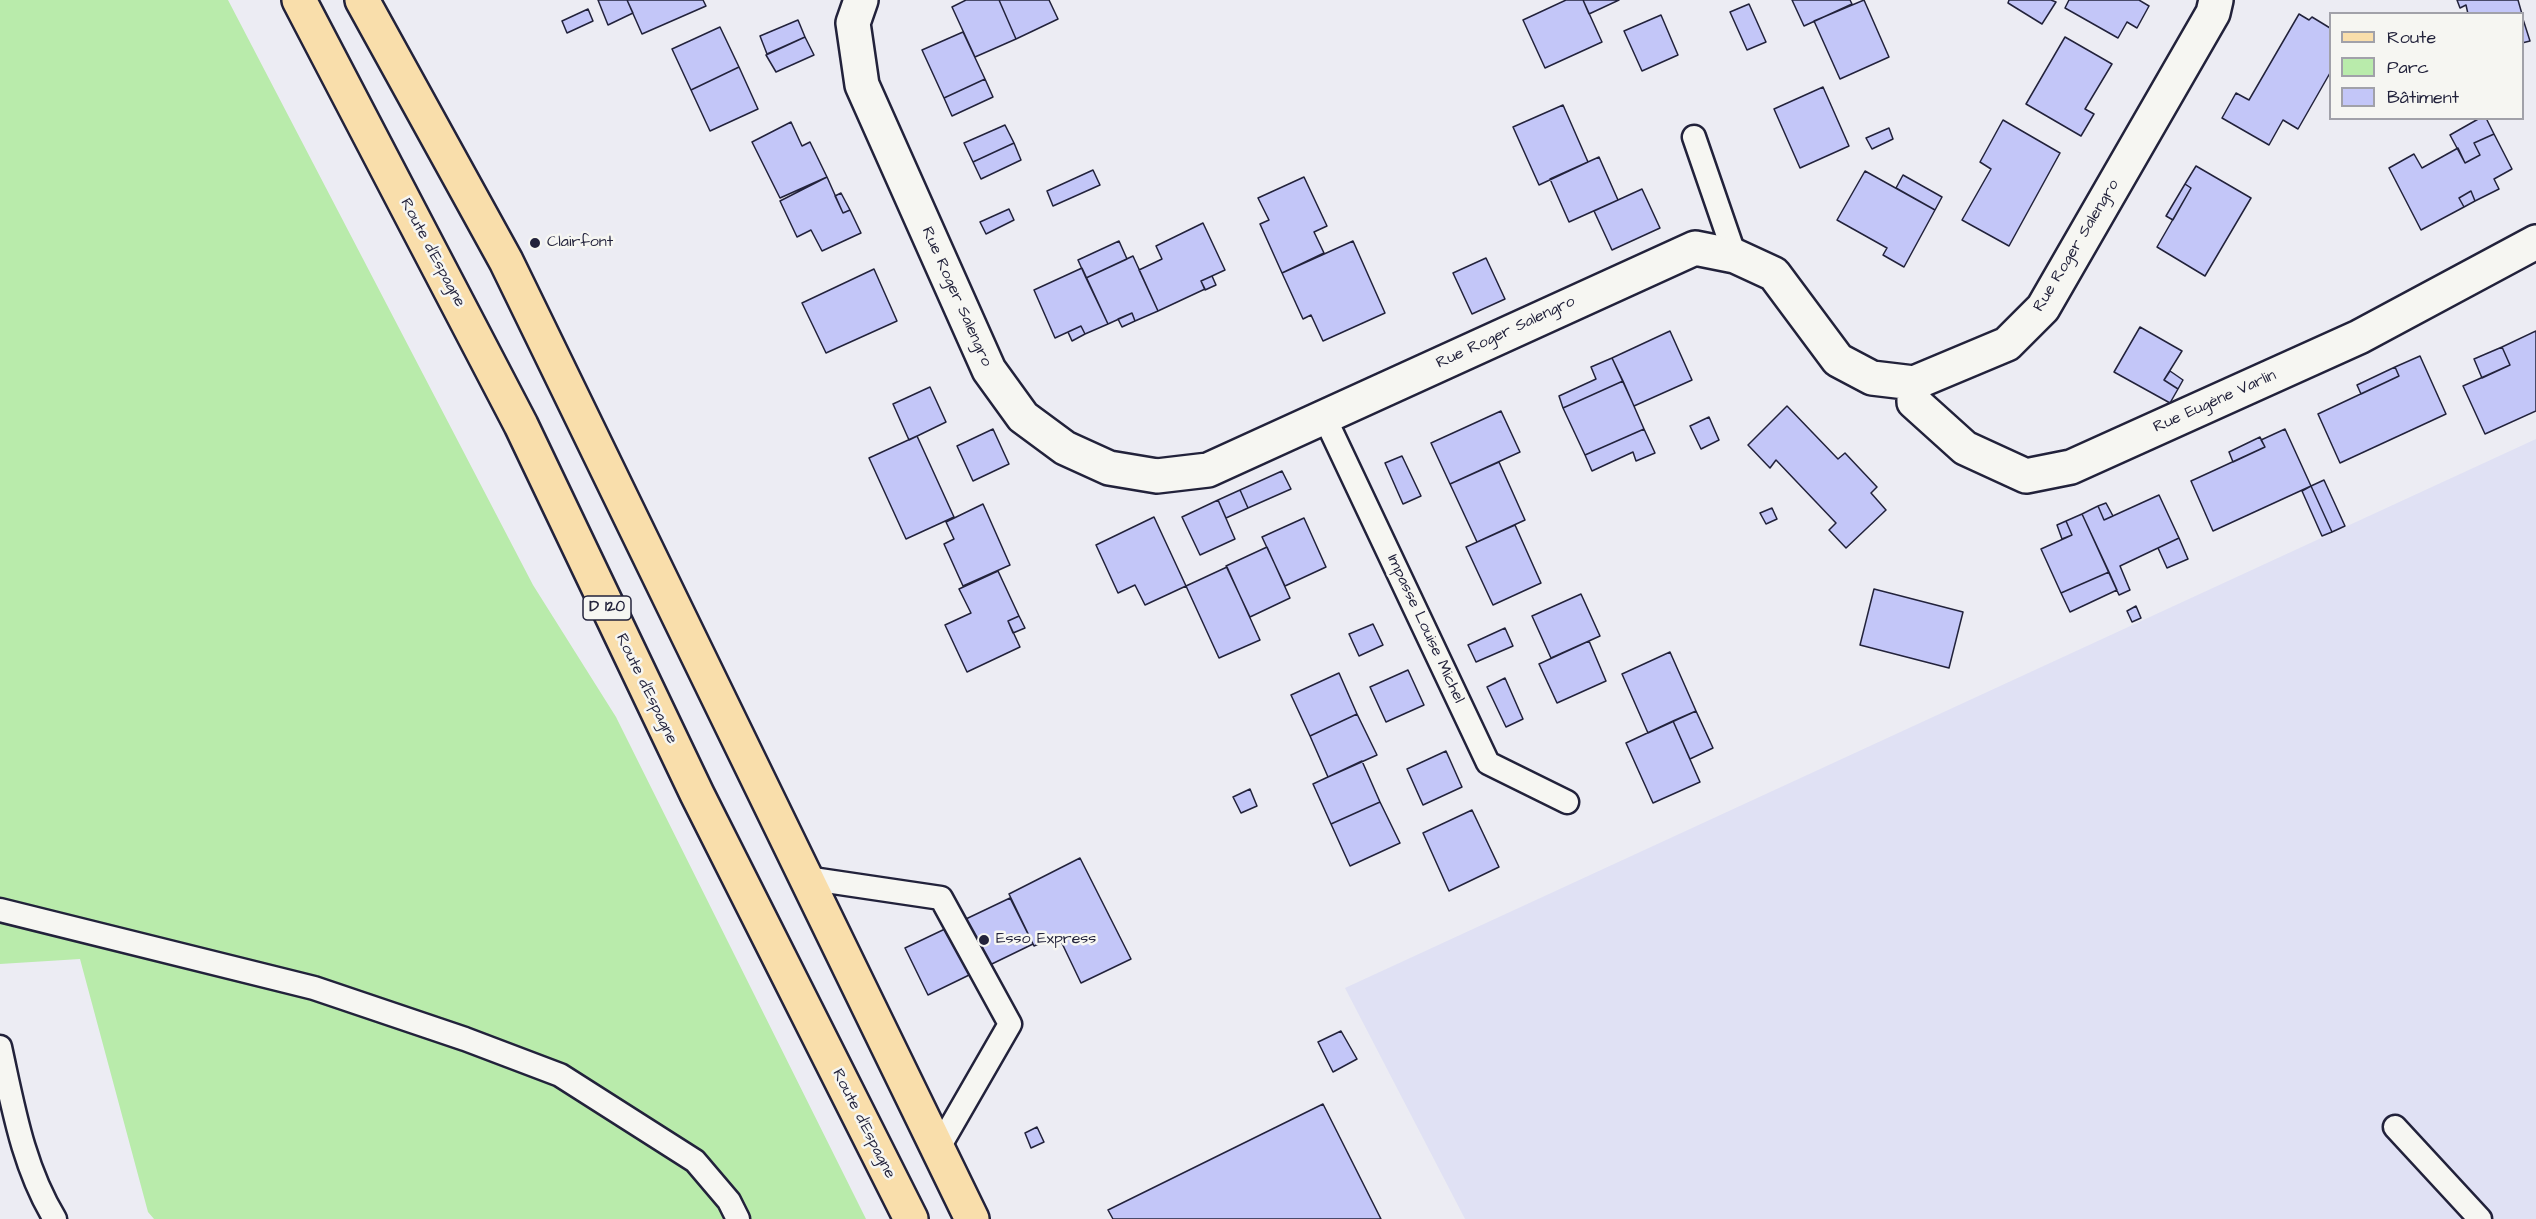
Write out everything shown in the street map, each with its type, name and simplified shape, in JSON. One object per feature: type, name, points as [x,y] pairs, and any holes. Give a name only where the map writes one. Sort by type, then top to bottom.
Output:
[{"type":"main road","name":"Route d'Espagne","points":[[298,0],[521,425],[697,794],[911,1219]]},
{"type":"main road","points":[[362,0],[506,261],[972,1219]]},
{"type":"street","name":"Rue Roger Salengro","points":[[861,0],[854,23],[862,85],[989,370],[1023,417],[1065,448],[1109,468],[1157,476],[1208,470],[1695,248],[1735,256],[1774,274],[1838,360],[1872,378],[1914,383],[2007,344],[2043,309],[2213,13],[2216,0]]},
{"type":"street","name":"Rue Eugène Varlin","points":[[1914,383],[1914,402],[1965,448],[2026,476],[2071,467],[2359,337],[2536,242]]},
{"type":"lane","points":[[1694,137],[1735,256]]},
{"type":"lane","name":"Impasse Louise Michel","points":[[1324,416],[1488,763],[1568,802]]},
{"type":"lane","points":[[806,878],[941,898],[1010,1024],[938,1149]]},
{"type":"lane","points":[[0,910],[314,988],[465,1039],[560,1075],[695,1161],[729,1201],[738,1219]]},
{"type":"lane","points":[[0,1047],[20,1142],[46,1205],[55,1219]]},
{"type":"lane","points":[[2395,1127],[2480,1219]]},
{"type":"shaded area","points":[[2536,439],[2536,1219],[1465,1219],[1345,988]]},
{"type":"green space","points":[[0,0],[228,0],[533,585],[616,717],[866,1219],[154,1219],[148,1212],[80,959],[0,964]]},
{"type":"building","points":[[598,0],[627,0],[633,13],[608,25]]},
{"type":"building","points":[[627,0],[703,0],[706,6],[642,34]]},
{"type":"building","points":[[966,0],[999,0],[1016,39],[975,57],[952,7]]},
{"type":"building","points":[[999,0],[1049,0],[1058,19],[1016,39]]},
{"type":"building","points":[[1566,0],[1583,0],[1602,42],[1545,68],[1523,20]]},
{"type":"building","points":[[1583,0],[1619,0],[1589,14]]},
{"type":"building","points":[[1792,0],[1850,0],[1852,4],[1804,26]]},
{"type":"building","points":[[1864,0],[1889,57],[1840,79],[1814,21]]},
{"type":"building","points":[[2009,0],[2056,2],[2042,24],[2008,3]]},
{"type":"building","points":[[2069,0],[2139,0],[2149,6],[2137,28],[2127,22],[2118,38],[2065,8]]},
{"type":"building","points":[[2457,0],[2518,0],[2521,12],[2468,12],[2466,5],[2460,8]]},
{"type":"building","points":[[1749,4],[1766,42],[1747,50],[1730,12]]},
{"type":"building","points":[[588,9],[593,21],[567,33],[562,21]]},
{"type":"building","points":[[2299,14],[2309,20],[2312,17],[2329,27],[2329,75],[2298,129],[2283,120],[2269,145],[2222,118],[2236,93],[2249,100]]},
{"type":"building","points":[[1661,15],[1678,55],[1642,71],[1624,31]]},
{"type":"building","points":[[798,20],[805,37],[767,54],[760,36]]},
{"type":"building","points":[[2524,22],[2530,41],[2524,42]]},
{"type":"building","points":[[720,27],[739,67],[691,90],[672,49]]},
{"type":"building","points":[[963,32],[985,79],[944,98],[922,50]]},
{"type":"building","points":[[805,37],[814,55],[776,72],[766,55]]},
{"type":"building","points":[[2065,37],[2112,64],[2085,109],[2094,114],[2081,136],[2026,104]]},
{"type":"building","points":[[739,67],[758,109],[710,131],[691,90]]},
{"type":"building","points":[[985,79],[993,97],[952,116],[944,98]]},
{"type":"building","points":[[1823,87],[1849,146],[1800,168],[1774,109]]},
{"type":"building","points":[[1563,105],[1588,162],[1539,185],[1513,127]]},
{"type":"building","points":[[2003,120],[2060,153],[2009,246],[1962,220],[1991,169],[1980,162]]},
{"type":"building","points":[[2476,120],[2487,120],[2494,134],[2474,143],[2480,155],[2465,163],[2450,135]]},
{"type":"building","points":[[791,122],[802,146],[810,142],[827,177],[780,198],[752,142]]},
{"type":"building","points":[[1005,125],[1014,143],[973,162],[964,143]]},
{"type":"building","points":[[1889,128],[1893,139],[1872,149],[1866,138]]},
{"type":"building","points":[[2494,134],[2512,169],[2494,179],[2499,189],[2475,201],[2471,191],[2459,198],[2464,207],[2421,230],[2389,168],[2414,154],[2422,168],[2458,148],[2465,163],[2480,155],[2474,143]]},
{"type":"building","points":[[1014,143],[1021,160],[981,179],[973,162]]},
{"type":"building","points":[[1599,157],[1618,200],[1569,222],[1550,179]]},
{"type":"building","points":[[2196,166],[2251,198],[2205,276],[2157,247],[2191,188],[2185,184]]},
{"type":"building","points":[[1093,170],[1100,185],[1053,206],[1047,191]]},
{"type":"building","points":[[1865,171],[1935,210],[1904,267],[1883,255],[1887,248],[1837,220]]},
{"type":"building","points":[[1903,175],[1942,197],[1935,210],[1896,188]]},
{"type":"building","points":[[827,177],[843,213],[850,210],[861,233],[822,251],[811,230],[797,237],[780,201]]},
{"type":"building","points":[[1304,177],[1327,226],[1314,232],[1324,253],[1282,273],[1260,224],[1269,220],[1258,198]]},
{"type":"building","points":[[2185,184],[2191,188],[2173,220],[2166,216]]},
{"type":"building","points":[[1642,189],[1660,228],[1612,250],[1594,211]]},
{"type":"building","points":[[2471,191],[2475,201],[2464,207],[2459,198]]},
{"type":"building","points":[[841,193],[850,210],[843,213],[835,196]]},
{"type":"building","points":[[1009,209],[1014,220],[986,234],[980,222]]},
{"type":"building","points":[[1203,223],[1225,270],[1201,281],[1205,289],[1158,311],[1139,270],[1162,259],[1156,246]]},
{"type":"building","points":[[1119,241],[1127,259],[1086,278],[1078,260]]},
{"type":"building","points":[[1353,241],[1385,313],[1323,341],[1311,315],[1303,319],[1282,273]]},
{"type":"building","points":[[1133,256],[1158,311],[1135,321],[1132,313],[1108,324],[1086,278]]},
{"type":"building","points":[[1486,258],[1505,299],[1472,314],[1453,273]]},
{"type":"building","points":[[1082,268],[1108,324],[1085,334],[1081,326],[1055,338],[1034,290]]},
{"type":"building","points":[[874,269],[897,321],[826,353],[802,303]]},
{"type":"building","points":[[1212,276],[1216,285],[1205,290],[1201,281]]},
{"type":"building","points":[[1132,313],[1135,321],[1122,327],[1118,319]]},
{"type":"building","points":[[1081,326],[1085,334],[1072,341],[1068,332]]},
{"type":"building","points":[[2140,327],[2182,351],[2164,380],[2178,389],[2170,403],[2114,372]]},
{"type":"building","points":[[1670,331],[1692,380],[1634,406],[1612,358]]},
{"type":"building","points":[[2536,331],[2536,411],[2485,434],[2463,386],[2510,365],[2502,347]]},
{"type":"building","points":[[2502,347],[2510,365],[2482,378],[2474,359]]},
{"type":"building","points":[[2420,356],[2446,414],[2340,463],[2318,414],[2399,376],[2395,367]]},
{"type":"building","points":[[1612,358],[1623,381],[1563,408],[1559,396],[1596,379],[1591,367]]},
{"type":"building","points":[[2395,367],[2399,376],[2361,394],[2357,385]]},
{"type":"building","points":[[2170,371],[2183,380],[2178,389],[2164,380]]},
{"type":"building","points":[[1623,381],[1644,429],[1585,455],[1563,408]]},
{"type":"building","points":[[930,387],[946,422],[909,440],[893,404]]},
{"type":"building","points":[[1787,406],[1838,459],[1845,453],[1877,487],[1871,493],[1886,510],[1846,548],[1829,530],[1836,523],[1776,460],[1770,468],[1748,445]]},
{"type":"building","points":[[1501,411],[1520,452],[1450,484],[1431,443]]},
{"type":"building","points":[[1709,417],[1719,440],[1701,449],[1690,426]]},
{"type":"building","points":[[993,429],[1009,464],[973,481],[957,446]]},
{"type":"building","points":[[1644,429],[1655,453],[1636,461],[1633,452],[1592,471],[1585,455]]},
{"type":"building","points":[[2285,429],[2311,486],[2213,531],[2191,481],[2265,447],[2261,440]]},
{"type":"building","points":[[917,436],[954,517],[906,539],[869,458]]},
{"type":"building","points":[[2260,437],[2265,447],[2233,462],[2229,452]]},
{"type":"building","points":[[1402,456],[1421,496],[1403,504],[1385,463]]},
{"type":"building","points":[[1499,462],[1525,520],[1477,542],[1450,484]]},
{"type":"building","points":[[1282,471],[1291,489],[1248,508],[1240,490]]},
{"type":"building","points":[[2324,480],[2345,526],[2332,532],[2311,486]]},
{"type":"building","points":[[2311,486],[2332,532],[2322,536],[2302,491]]},
{"type":"building","points":[[1240,490],[1248,508],[1226,518],[1218,500]]},
{"type":"building","points":[[2159,495],[2179,538],[2120,566],[2130,590],[2119,595],[2082,514],[2098,506],[2104,520]]},
{"type":"building","points":[[1218,500],[1235,539],[1200,555],[1182,517]]},
{"type":"building","points":[[2106,503],[2113,516],[2104,520],[2098,506]]},
{"type":"building","points":[[983,504],[1010,565],[963,586],[944,544],[954,539],[946,522]]},
{"type":"building","points":[[1772,508],[1777,519],[1766,524],[1760,513]]},
{"type":"building","points":[[2082,514],[2109,572],[2061,593],[2041,549],[2072,535],[2066,521]]},
{"type":"building","points":[[1154,517],[1186,586],[1145,605],[1135,585],[1118,593],[1096,545]]},
{"type":"building","points":[[1304,518],[1326,567],[1285,586],[1262,537]]},
{"type":"building","points":[[2066,521],[2072,535],[2062,539],[2057,525]]},
{"type":"building","points":[[1515,525],[1541,583],[1493,605],[1466,547]]},
{"type":"building","points":[[2179,538],[2188,559],[2167,568],[2158,548]]},
{"type":"building","points":[[1267,547],[1290,598],[1250,617],[1226,566]]},
{"type":"building","points":[[1227,567],[1260,640],[1219,658],[1186,586]]},
{"type":"building","points":[[998,571],[1019,616],[1008,621],[1020,647],[967,672],[945,625],[971,613],[959,589]]},
{"type":"building","points":[[2109,572],[2117,590],[2070,612],[2061,593]]},
{"type":"building","points":[[1874,589],[1963,612],[1949,668],[1860,645]]},
{"type":"building","points":[[1581,594],[1600,636],[1551,658],[1532,616]]},
{"type":"building","points":[[2136,606],[2141,618],[2132,622],[2127,611]]},
{"type":"building","points":[[1019,616],[1025,628],[1013,633],[1008,621]]},
{"type":"building","points":[[1373,624],[1383,645],[1359,656],[1349,634]]},
{"type":"building","points":[[1505,628],[1513,646],[1476,662],[1468,645]]},
{"type":"building","points":[[1589,641],[1606,681],[1557,703],[1539,664]]},
{"type":"building","points":[[1670,652],[1696,711],[1648,733],[1622,674]]},
{"type":"building","points":[[1408,670],[1424,705],[1386,722],[1370,687]]},
{"type":"building","points":[[1339,673],[1357,714],[1310,736],[1291,695]]},
{"type":"building","points":[[1505,678],[1523,719],[1506,727],[1487,687]]},
{"type":"building","points":[[1696,711],[1713,748],[1690,759],[1673,721]]},
{"type":"building","points":[[1357,714],[1377,755],[1328,777],[1310,736]]},
{"type":"building","points":[[1673,721],[1700,782],[1653,803],[1626,743]]},
{"type":"building","points":[[1446,751],[1462,787],[1423,805],[1407,769]]},
{"type":"building","points":[[1362,761],[1380,802],[1331,824],[1313,784]]},
{"type":"building","points":[[1250,789],[1257,806],[1241,813],[1233,797]]},
{"type":"building","points":[[1380,802],[1400,843],[1350,866],[1331,824]]},
{"type":"building","points":[[1472,810],[1499,867],[1449,891],[1423,833]]},
{"type":"building","points":[[1080,858],[1131,959],[1081,983],[1058,935],[1034,946],[1009,894]]},
{"type":"building","points":[[1010,898],[1033,944],[928,995],[905,948]]},
{"type":"building","points":[[1341,1031],[1357,1059],[1333,1072],[1318,1042]]},
{"type":"building","points":[[1323,1104],[1381,1219],[1113,1219],[1108,1210]]},
{"type":"building","points":[[1037,1127],[1044,1142],[1031,1148],[1025,1133]]},
{"type":"place","name":"Clairfont","points":[[535,243]]},
{"type":"place","name":"Esso Express","points":[[984,940]]}]
